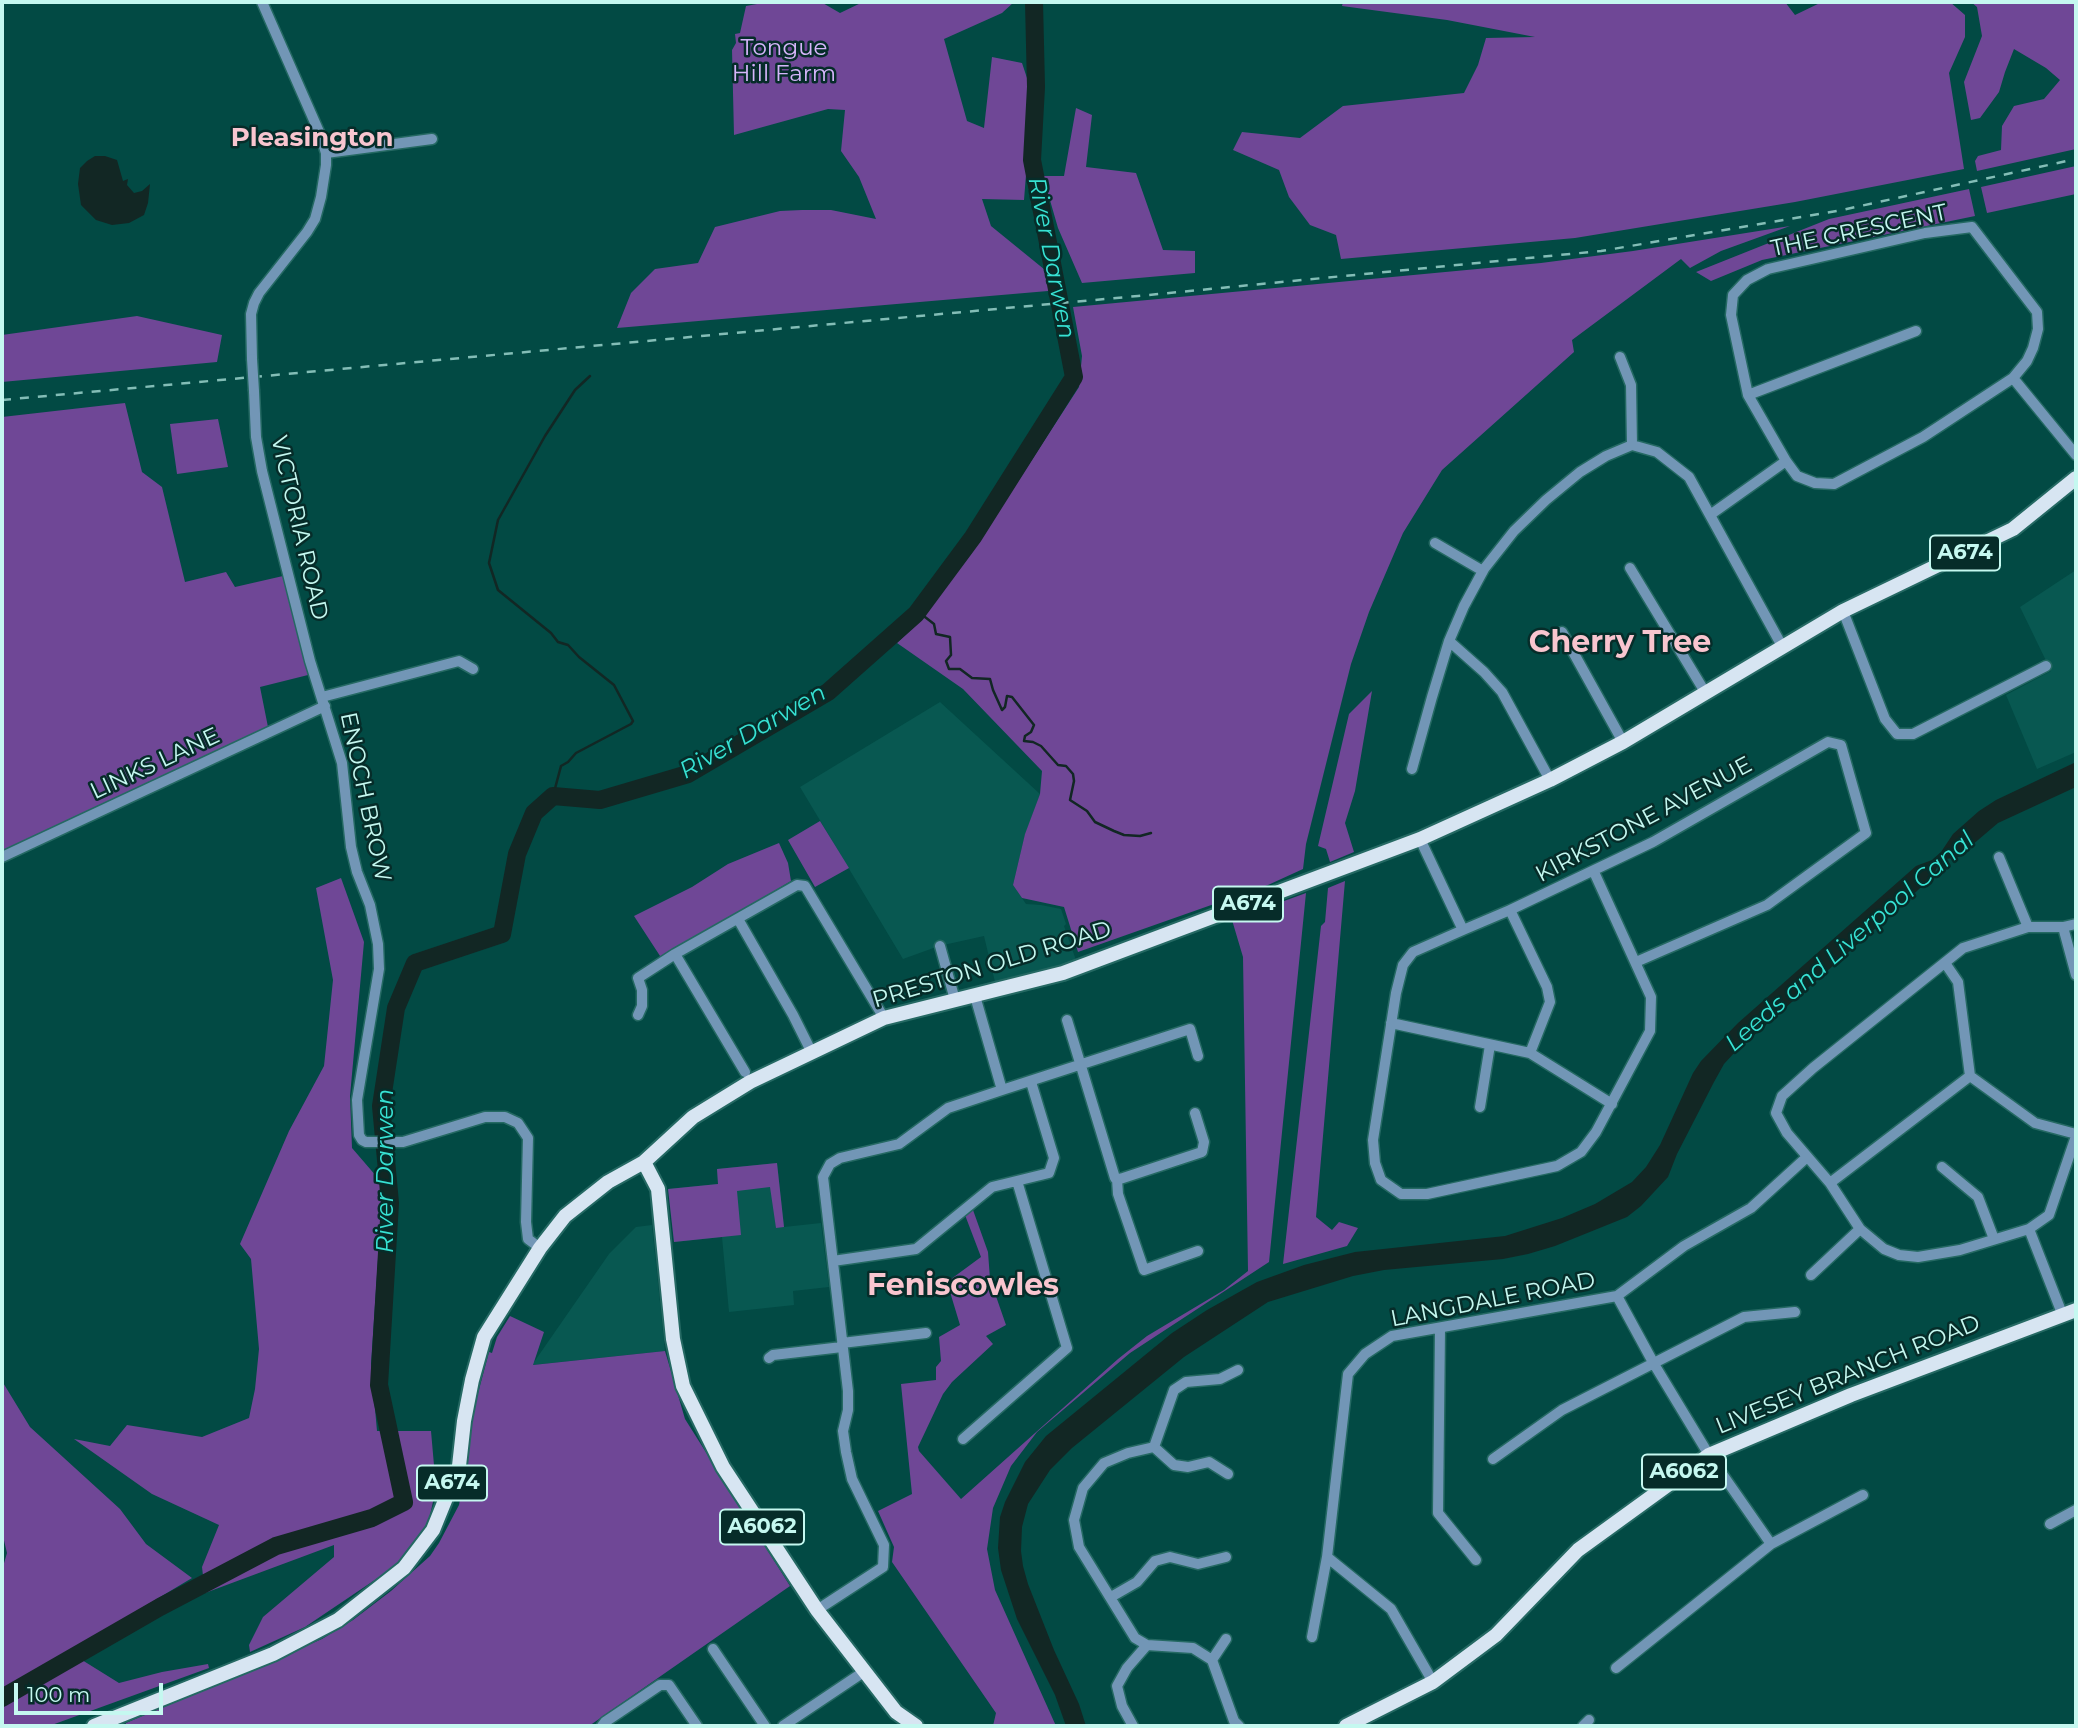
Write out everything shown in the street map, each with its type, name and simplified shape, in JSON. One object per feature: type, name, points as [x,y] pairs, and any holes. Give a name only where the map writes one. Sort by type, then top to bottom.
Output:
[{"type":"main road","name":"PRESTON OLD ROAD","points":[[102,1725],[273,1654],[338,1619],[404,1568],[433,1531],[460,1466],[464,1422],[484,1337],[540,1248],[565,1216],[608,1182],[644,1162],[693,1117],[750,1082],[884,1018],[1063,973],[1420,839],[1550,780],[1623,742],[1843,611],[2013,529],[2076,478]]},
{"type":"main road","name":"A6062","points":[[644,1162],[658,1189],[673,1339],[682,1386],[723,1467],[817,1610],[896,1712],[916,1726]]},
{"type":"main road","name":"LIVESEY BRANCH ROAD","points":[[1346,1726],[1433,1682],[1496,1635],[1578,1550],[1709,1455],[1851,1395],[2069,1313]]},
{"type":"street","name":"VICTORIA ROAD","points":[[262,2],[326,152],[326,177],[315,219],[259,293],[251,314],[258,452],[304,635]]},
{"type":"street","points":[[326,152],[432,139]]},
{"type":"street","name":"THE CRESCENT","points":[[1972,227],[2037,312],[2038,329],[2033,348],[2027,361],[2013,378],[1923,437],[1834,484],[1815,483],[1797,476],[1748,395],[1731,315],[1733,295],[1747,280],[1768,269],[1925,233],[1972,227]]},
{"type":"street","points":[[1748,395],[1916,331]]},
{"type":"street","points":[[1620,357],[1631,385],[1632,445]]},
{"type":"street","points":[[2013,378],[2076,455]]},
{"type":"street","points":[[1412,769],[1450,641],[1464,606],[1483,571],[1514,531],[1546,500],[1580,472],[1606,456],[1632,445],[1657,452],[1689,477],[1782,646]]},
{"type":"street","points":[[1710,514],[1786,461]]},
{"type":"street","points":[[1434,543],[1483,571]]},
{"type":"street","points":[[1630,568],[1705,692]]},
{"type":"street","points":[[1843,611],[1885,719],[1897,734],[1913,734],[2046,666]]},
{"type":"street","points":[[1562,632],[1623,742]]},
{"type":"street","name":"ENOCH BROW","points":[[304,635],[342,764],[351,846],[357,872],[370,905],[378,944],[379,969],[357,1100],[363,1138],[403,1142],[485,1117],[505,1117],[518,1123],[528,1138],[528,1240],[540,1248]]},
{"type":"street","points":[[1450,641],[1502,692],[1550,780]]},
{"type":"street","name":"LINKS LANE","points":[[2,857],[324,701],[458,661],[473,669]]},
{"type":"street","name":"KIRKSTONE AVENUE","points":[[1594,872],[1651,997],[1650,1031],[1596,1132],[1581,1152],[1557,1166],[1427,1194],[1401,1194],[1381,1180],[1374,1163],[1373,1140],[1403,965],[1413,952],[1594,872],[1653,842],[1828,742],[1841,745],[1866,833],[1768,905],[1636,962]]},
{"type":"street","points":[[1420,839],[1463,930]]},
{"type":"street","points":[[1999,858],[2028,927]]},
{"type":"street","points":[[638,1015],[642,1006],[642,990],[638,978],[797,885],[805,886],[884,1018]]},
{"type":"street","points":[[1510,911],[1547,987],[1550,1002],[1530,1054]]},
{"type":"street","points":[[738,919],[793,1014],[812,1054]]},
{"type":"street","points":[[1945,963],[1958,982],[1970,1076],[2035,1123],[2076,1135],[2049,1215],[2029,1228],[1960,1250],[1918,1257],[1899,1255],[1884,1249],[1860,1228],[1830,1183],[1787,1133],[1776,1113],[1782,1096],[1963,948],[2028,927],[2063,927],[2076,924]]},
{"type":"street","points":[[2063,927],[2076,975]]},
{"type":"street","points":[[940,946],[955,1000]]},
{"type":"street","points":[[675,954],[745,1072]]},
{"type":"street","points":[[975,996],[1002,1090]]},
{"type":"street","points":[[1067,1020],[1113,1174],[1117,1179],[1118,1194],[1144,1270],[1199,1251]]},
{"type":"street","points":[[1391,1023],[1530,1054],[1612,1104]]},
{"type":"street","points":[[817,1610],[883,1567],[884,1545],[852,1479],[843,1431],[848,1410],[848,1391],[823,1177],[830,1164],[840,1158],[899,1143],[948,1108],[1190,1029],[1198,1056]]},
{"type":"street","points":[[1480,1107],[1490,1045]]},
{"type":"street","points":[[1830,1183],[1970,1076]]},
{"type":"street","points":[[834,1261],[916,1249],[992,1187],[1049,1173],[1054,1158],[1031,1082]]},
{"type":"street","points":[[1117,1179],[1202,1152],[1204,1142],[1195,1113]]},
{"type":"street","points":[[1616,1296],[1684,1246],[1751,1208],[1807,1157]]},
{"type":"street","points":[[1942,1167],[1978,1197],[1994,1239]]},
{"type":"street","points":[[963,1439],[1067,1348],[1017,1181]]},
{"type":"street","points":[[1811,1275],[1860,1228]]},
{"type":"street","points":[[2029,1228],[2069,1313]]},
{"type":"street","name":"LANGDALE ROAD","points":[[1312,1637],[1326,1557],[1348,1374],[1364,1354],[1392,1336],[1616,1296],[1709,1455],[1771,1544]]},
{"type":"street","points":[[1493,1459],[1562,1410],[1744,1317],[1795,1312]]},
{"type":"street","points":[[1440,1329],[1438,1513],[1476,1560]]},
{"type":"street","points":[[769,1358],[772,1355],[926,1333]]},
{"type":"street","points":[[1154,1447],[1174,1390],[1186,1382],[1220,1378],[1238,1370]]},
{"type":"street","points":[[1154,1447],[1174,1465],[1188,1467],[1209,1462],[1228,1474]]},
{"type":"street","points":[[1154,1447],[1128,1452],[1104,1463],[1083,1488],[1074,1520],[1079,1547],[1135,1637],[1147,1645],[1193,1648],[1212,1660],[1236,1725]]},
{"type":"street","points":[[1616,1668],[1771,1544],[1863,1496]]},
{"type":"street","points":[[2050,1524],[2076,1510]]},
{"type":"street","points":[[1111,1597],[1137,1582],[1155,1561],[1170,1557],[1198,1564],[1226,1557]]},
{"type":"street","points":[[1326,1557],[1391,1609],[1433,1682]]},
{"type":"street","points":[[1212,1660],[1226,1639]]},
{"type":"street","points":[[1133,1726],[1122,1706],[1116,1686],[1147,1645]]},
{"type":"street","points":[[713,1649],[765,1726]]},
{"type":"street","points":[[783,1726],[865,1671]]},
{"type":"street","points":[[602,1726],[660,1685],[669,1685],[696,1726]]},
{"type":"shaded area","points":[[2076,570],[2076,752],[2037,769],[2006,695],[2051,671],[2020,607]]},
{"type":"shaded area","points":[[940,702],[1040,794],[1025,835],[1013,885],[1026,904],[1061,909],[1077,963],[1045,974],[1042,969],[995,982],[984,936],[939,946],[903,959],[800,787]]},
{"type":"shaded area","points":[[777,1163],[784,1227],[821,1223],[829,1287],[793,1291],[794,1305],[729,1312],[722,1237],[674,1242],[668,1189],[718,1184],[717,1169]]},
{"type":"shaded area","points":[[652,1225],[665,1351],[532,1365],[609,1254],[636,1227]]},
{"type":"green space","name":"Tongue Hill Farm","points":[[768,2],[821,2],[840,13],[863,2],[1014,2],[1002,13],[944,39],[967,121],[984,128],[992,57],[1022,63],[1032,93],[1025,128],[1024,200],[982,199],[991,226],[1050,274],[1048,291],[617,328],[631,293],[655,269],[698,263],[715,227],[780,211],[831,210],[876,219],[859,177],[841,151],[845,110],[828,109],[734,135],[732,50],[736,43],[735,34],[740,33],[746,6]]},
{"type":"green space","points":[[1343,2],[1785,2],[1795,15],[1822,2],[1950,2],[1965,15],[1965,37],[1949,73],[1964,169],[1795,202],[1575,238],[1341,259],[1336,235],[1310,225],[1289,197],[1279,170],[1233,150],[1242,132],[1300,138],[1343,106],[1464,93],[1478,65],[1486,38],[1535,37],[1447,20],[1342,6]]},
{"type":"green space","points":[[1971,2],[2076,2],[2076,149],[1977,171],[1975,161],[1978,156],[2001,150],[2002,126],[2014,106],[2044,99],[2060,80],[2046,68],[2014,49],[1999,92],[1980,118],[1971,120],[1964,82],[1982,36],[1977,7]]},
{"type":"green space","points":[[1076,108],[1092,115],[1086,167],[1136,173],[1163,250],[1195,251],[1195,273],[1082,283],[1058,228],[1043,176],[1064,176]]},
{"type":"green space","points":[[2076,166],[2076,194],[1987,213],[1981,187]]},
{"type":"green space","points":[[1969,189],[1975,216],[1762,260],[1711,281],[1696,272],[1829,219]]},
{"type":"green space","points":[[1790,226],[1721,251],[1690,268],[1681,259],[1572,340],[1574,352],[1442,470],[1403,533],[1369,612],[1351,664],[1306,844],[1303,869],[1268,885],[1078,952],[1064,907],[1022,898],[1013,885],[1025,834],[1040,794],[1042,771],[963,689],[897,643],[914,627],[971,554],[1079,387],[1082,356],[1073,307],[1541,263]]},
{"type":"green space","points":[[137,316],[222,335],[217,362],[2,382],[2,335]]},
{"type":"green space","points":[[125,403],[142,472],[162,487],[185,582],[226,572],[235,587],[283,576],[308,675],[260,687],[268,727],[2,851],[2,417]]},
{"type":"green space","points":[[218,419],[228,467],[177,474],[170,424]]},
{"type":"green space","points":[[1372,691],[1355,791],[1345,823],[1354,852],[1330,862],[1326,849],[1318,846],[1349,714]]},
{"type":"green space","points":[[820,821],[849,868],[815,887],[788,840]]},
{"type":"green space","points":[[779,843],[788,863],[791,881],[662,959],[634,916],[692,887],[728,864]]},
{"type":"green space","points":[[341,878],[364,942],[350,1096],[352,1148],[383,1184],[371,1364],[377,1431],[431,1431],[436,1488],[427,1529],[397,1565],[305,1627],[250,1652],[249,1645],[263,1617],[334,1557],[334,1545],[205,1593],[202,1567],[219,1525],[152,1494],[74,1439],[110,1446],[127,1425],[202,1437],[249,1418],[259,1349],[251,1259],[240,1244],[289,1131],[324,1066],[333,980],[316,888]]},
{"type":"green space","points":[[1345,881],[1316,1217],[1332,1230],[1339,1222],[1358,1228],[1347,1246],[1283,1264],[1321,926],[1325,922],[1328,888]]},
{"type":"green space","points":[[1306,893],[1269,1262],[1130,1353],[1037,1432],[1011,1466],[993,1508],[987,1549],[995,1590],[1056,1726],[993,1726],[996,1713],[892,1562],[894,1547],[878,1511],[912,1494],[901,1384],[936,1380],[936,1367],[941,1361],[939,1337],[960,1325],[947,1282],[981,1257],[965,1215],[973,1210],[988,1252],[990,1279],[1006,1325],[986,1336],[993,1344],[952,1382],[943,1394],[918,1447],[961,1499],[1118,1359],[1147,1336],[1224,1290],[1248,1271],[1243,957],[1232,920]]},
{"type":"green space","points":[[777,1163],[784,1227],[776,1228],[770,1187],[737,1191],[741,1235],[674,1242],[668,1189],[718,1184],[717,1169]]},
{"type":"green space","points":[[510,1316],[544,1332],[533,1365],[665,1351],[685,1419],[790,1586],[589,1726],[125,1726],[126,1723],[322,1639],[353,1620],[391,1591],[430,1556],[459,1505],[473,1412],[489,1352],[492,1353],[497,1337]]},
{"type":"green space","points":[[2,1381],[30,1427],[120,1509],[146,1544],[192,1578],[3,1689],[2,1570],[7,1553],[2,1532]]},
{"type":"green space","points":[[82,1660],[119,1683],[208,1664],[209,1668],[49,1726],[2,1726],[2,1702]]},
{"type":"water","points":[[95,156],[117,160],[123,181],[128,179],[127,185],[134,193],[142,191],[150,184],[144,215],[129,223],[112,225],[96,220],[81,205],[78,184],[80,168]]},
{"type":"water","name":"Leeds and Liverpool Canal","points":[[2076,762],[2076,787],[1998,823],[1958,857],[1946,859],[1937,867],[1934,875],[1901,906],[1735,1052],[1724,1064],[1714,1082],[1668,1177],[1627,1217],[1528,1254],[1503,1259],[1384,1270],[1353,1276],[1268,1302],[1184,1357],[1072,1448],[1050,1470],[1028,1504],[1022,1527],[1021,1551],[1028,1584],[1086,1726],[1066,1726],[1055,1695],[1017,1619],[1001,1570],[998,1548],[1000,1517],[1005,1502],[1025,1462],[1046,1436],[1172,1333],[1257,1282],[1304,1265],[1355,1252],[1505,1236],[1562,1218],[1595,1204],[1632,1182],[1646,1167],[1660,1145],[1701,1061],[1738,1023],[1916,866],[1932,860],[1953,834],[1979,811],[1996,800]]},
{"type":"waterway","name":"River Darwen","points":[[2,1698],[160,1607],[276,1546],[372,1518],[404,1502],[379,1385],[390,1203],[381,1106],[396,1008],[415,963],[502,934],[517,854],[534,813],[553,796],[600,800],[688,774],[828,692],[916,614],[973,537],[1074,377],[1032,160],[1036,87],[1034,2]]},
{"type":"waterway","points":[[553,796],[561,766],[576,753],[633,721],[614,685],[568,645],[558,642],[551,633],[498,590],[489,563],[498,520],[545,436],[575,390],[590,376]]},
{"type":"waterway","points":[[916,614],[934,624],[936,634],[950,637],[951,655],[946,661],[949,669],[960,669],[972,678],[990,679],[1002,710],[1007,696],[1012,697],[1034,725],[1024,741],[1041,746],[1058,765],[1066,766],[1073,774],[1070,800],[1087,811],[1095,822],[1114,831],[1140,836],[1151,833]]},
{"type":"railway","points":[[2,400],[1601,251],[1842,210],[2076,159]]},
{"type":"district","name":"Pleasington","points":[[312,138]]},
{"type":"district","name":"Cherry Tree","points":[[1620,643]]},
{"type":"district","name":"Feniscowles","points":[[963,1286]]}]
